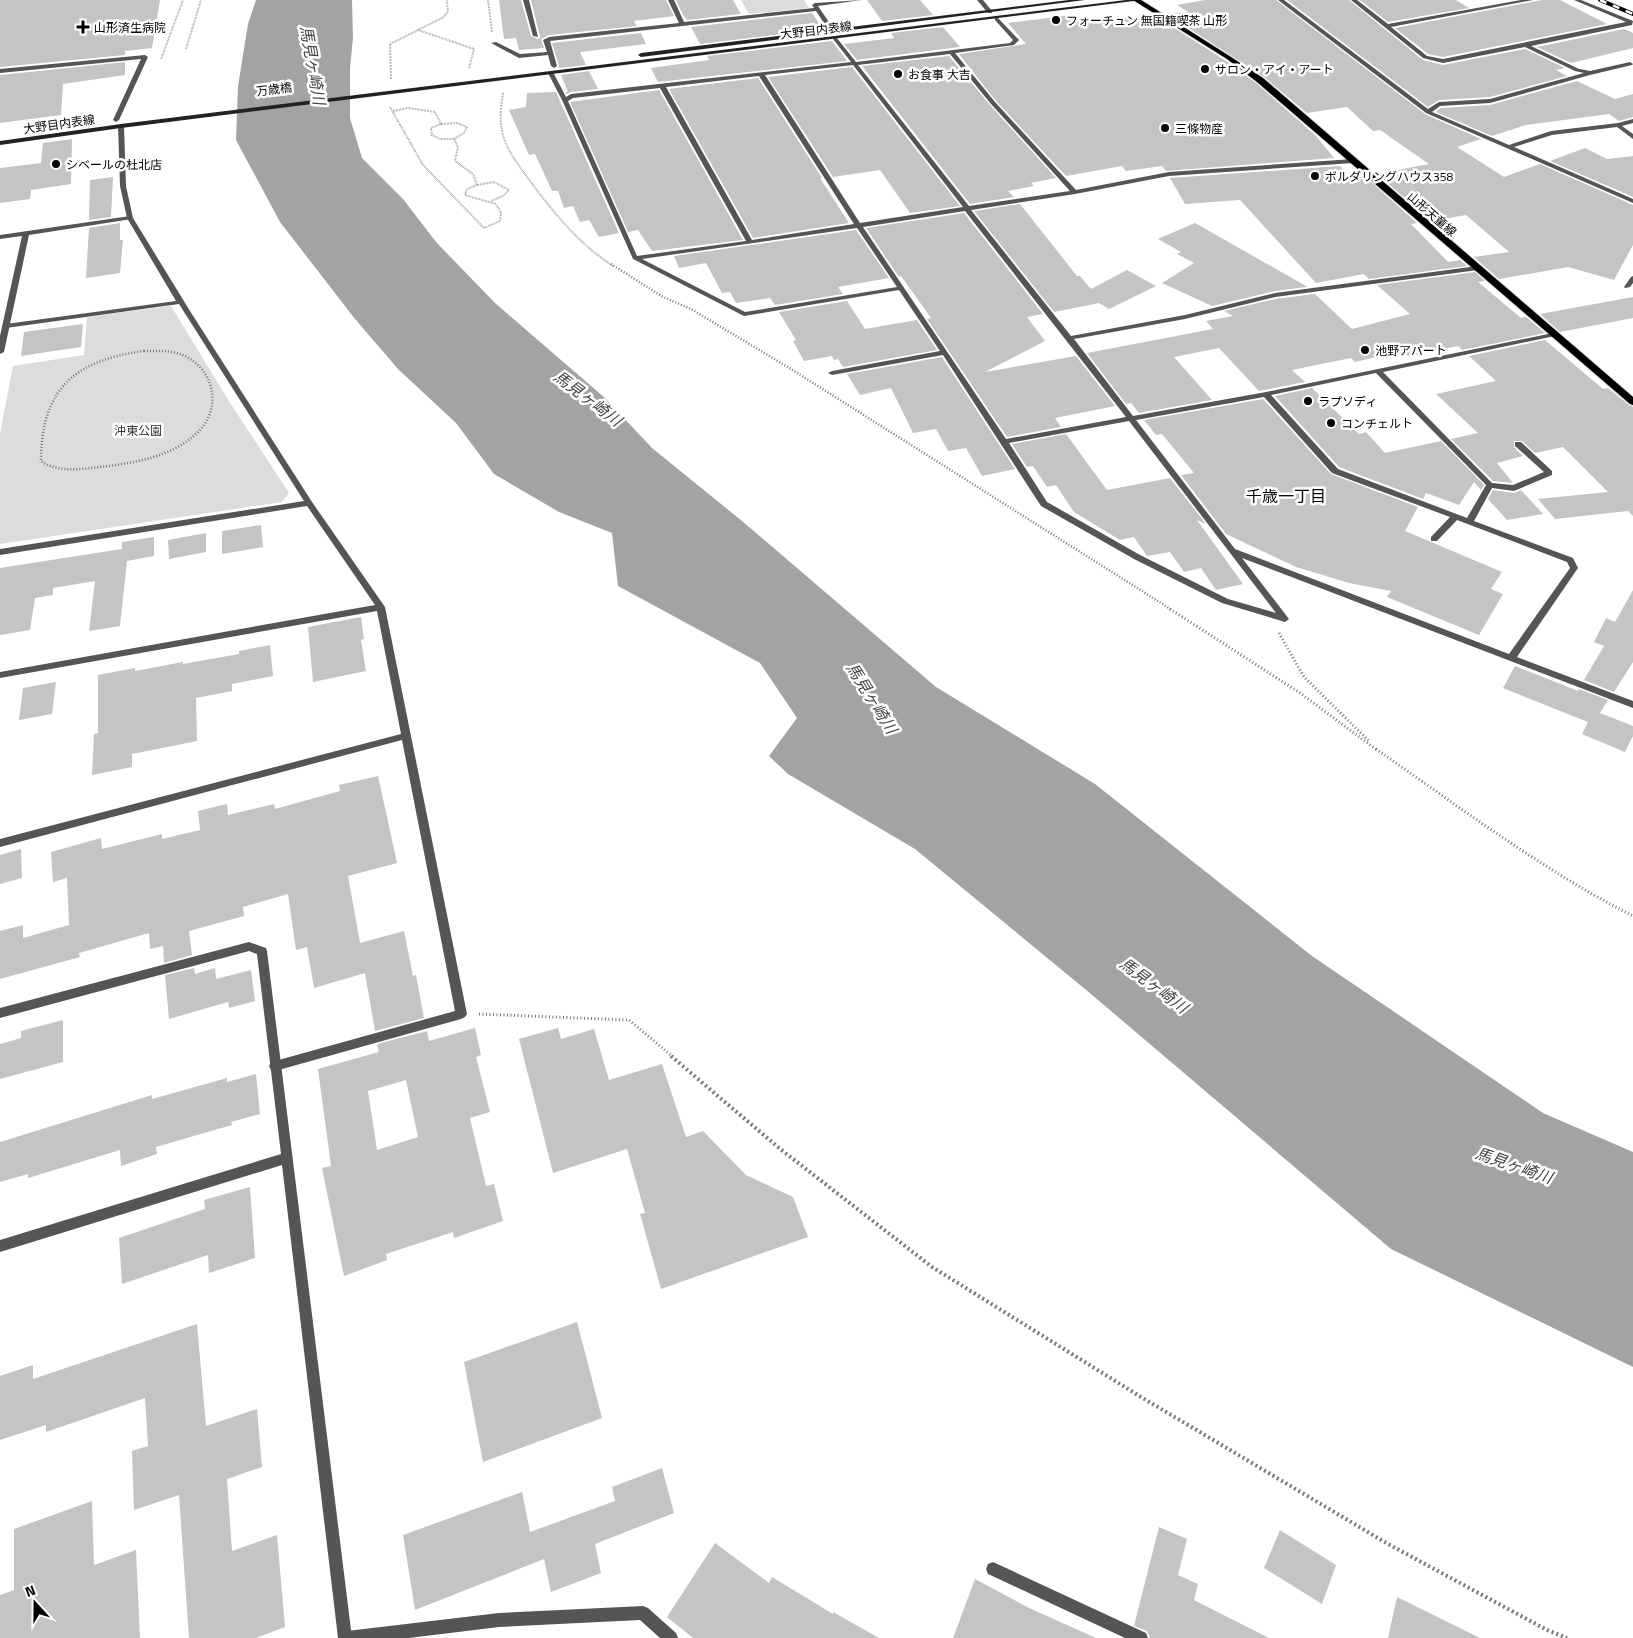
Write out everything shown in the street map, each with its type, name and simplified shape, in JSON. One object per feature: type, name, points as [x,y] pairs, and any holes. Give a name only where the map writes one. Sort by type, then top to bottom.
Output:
[{"type":"main road","name":"大野目内表線","points":[[495,76],[554,66],[1082,0]]},
{"type":"main road","name":"大野目内表線","points":[[495,76],[506,78],[551,73],[997,19],[1137,0]]},
{"type":"main road","name":"山形天童線","points":[[1137,0],[1229,58],[1260,80],[1633,402]]},
{"type":"main road","name":"万歳橋","points":[[118,123],[495,76]]},
{"type":"main road","name":"大野目内表線","points":[[0,137],[118,123]]},
{"type":"main road","name":"大野目内表線","points":[[0,143],[118,123]]},
{"type":"street","points":[[526,0],[536,36]]},
{"type":"street","points":[[671,0],[682,24]]},
{"type":"street","points":[[554,66],[546,40],[549,39],[682,24],[859,0]]},
{"type":"street","points":[[980,0],[990,12]]},
{"type":"street","points":[[1281,0],[1428,112],[1633,201]]},
{"type":"street","points":[[1354,0],[1425,57],[1442,61],[1632,23]]},
{"type":"street","points":[[1387,26],[1530,0]]},
{"type":"street","points":[[1577,0],[1632,23]]},
{"type":"street","points":[[815,5],[832,31]]},
{"type":"street","points":[[564,100],[571,96],[1012,44],[1016,40],[997,19]]},
{"type":"street","points":[[836,39],[1285,619]]},
{"type":"street","points":[[494,43],[519,56],[550,53]]},
{"type":"street","points":[[1526,45],[1577,70],[1590,73]]},
{"type":"street","points":[[951,52],[993,104],[1075,192]]},
{"type":"street","points":[[0,71],[145,57],[118,123],[123,186],[130,218],[309,503],[381,607],[461,1014],[275,1066]]},
{"type":"street","points":[[1428,112],[1439,104],[1490,101],[1590,73],[1632,64]]},
{"type":"street","points":[[551,73],[635,258],[744,314],[902,288]]},
{"type":"street","points":[[761,74],[859,226],[945,352],[1044,504],[1137,556],[1225,601],[1285,619]]},
{"type":"street","points":[[662,86],[750,242]]},
{"type":"street","points":[[1509,147],[1551,133],[1618,125],[1633,121]]},
{"type":"street","points":[[1618,125],[1633,137]]},
{"type":"street","points":[[635,258],[968,209],[1075,192],[1170,174],[1353,161]]},
{"type":"street","points":[[0,237],[130,218]]},
{"type":"street","points":[[0,352],[26,233]]},
{"type":"street","points":[[1069,338],[1185,317],[1275,295],[1478,268]]},
{"type":"street","points":[[1627,287],[1633,278]]},
{"type":"street","points":[[6,326],[181,302]]},
{"type":"street","points":[[1003,442],[1266,394],[1555,334]]},
{"type":"street","points":[[832,373],[945,352]]},
{"type":"street","points":[[1378,371],[1490,486],[1514,488],[1549,473],[1518,444]]},
{"type":"street","points":[[1266,394],[1335,472],[1570,560],[1574,568],[1512,657]]},
{"type":"street","points":[[1470,521],[1490,486]]},
{"type":"street","points":[[0,552],[309,503]]},
{"type":"street","points":[[1434,539],[1456,516]]},
{"type":"street","points":[[1232,551],[1633,705]]},
{"type":"street","points":[[0,675],[381,607]]},
{"type":"street","points":[[0,843],[406,736]]},
{"type":"street","points":[[0,1013],[249,946],[262,951],[346,1638],[499,1620],[643,1613],[670,1638]]},
{"type":"street","points":[[0,1246],[286,1158]]},
{"type":"street","points":[[993,1569],[1141,1638]]},
{"type":"path","points":[[186,49],[201,0]]},
{"type":"path","points":[[399,78],[390,79],[390,44],[442,18],[448,12],[447,0]]},
{"type":"path","points":[[418,30],[474,49],[470,68],[461,69]]},
{"type":"path","points":[[506,78],[499,117],[503,137],[516,162],[557,217],[579,239],[610,264],[663,297],[692,310],[792,369],[1080,551],[1300,693],[1492,830],[1603,901],[1633,916]]},
{"type":"path","points":[[390,106],[423,165],[484,228],[500,221],[502,214],[498,205],[490,201]]},
{"type":"path","points":[[393,111],[408,108],[429,110],[435,112],[441,124]]},
{"type":"path","points":[[457,123],[467,127],[464,133],[454,138],[440,139],[432,135],[431,128],[441,124],[457,123]]},
{"type":"path","points":[[454,138],[458,147],[455,161],[474,174],[477,185]]},
{"type":"path","points":[[494,182],[509,190],[503,196],[490,201],[475,201],[465,195],[467,189],[477,185],[494,182]]},
{"type":"path","points":[[144,351],[169,352],[184,356],[201,368],[210,380],[215,400],[211,414],[199,431],[181,444],[137,463],[64,470],[48,467],[41,461],[39,447],[42,436],[51,401],[65,383],[98,360],[112,354],[144,351]]},
{"type":"path","points":[[1285,619],[1277,629],[1304,677],[1378,750]]},
{"type":"path","points":[[461,1014],[630,1020],[779,1148],[932,1267],[1141,1397],[1388,1544],[1547,1630],[1566,1638]]},
{"type":"green space","points":[[741,0],[804,0],[809,8],[749,14]]},
{"type":"green space","name":"沖東公園","points":[[171,306],[227,398],[289,493],[282,502],[0,544],[0,433],[13,366],[84,355],[87,317]]},
{"type":"water","name":"馬見ヶ崎川","points":[[256,0],[352,0],[353,38],[350,68],[350,118],[362,158],[403,199],[436,242],[495,303],[605,398],[652,448],[742,521],[936,687],[1095,784],[1312,956],[1543,1113],[1633,1152],[1633,1367],[1391,1249],[1091,994],[915,849],[788,774],[769,756],[797,718],[760,663],[618,586],[612,533],[559,512],[494,474],[456,423],[398,369],[355,319],[280,222],[236,140],[238,86],[248,24]]},
{"type":"building","name":"山形済生病院","points":[[0,0],[160,0],[152,48],[125,51],[125,55],[0,67]]},
{"type":"building","points":[[499,0],[521,0],[531,36],[538,39],[540,37],[531,0],[666,0],[674,16],[634,21],[637,26],[549,35],[541,39],[544,48],[519,50],[516,38],[504,39]]},
{"type":"building","points":[[676,0],[733,0],[741,14],[687,20]]},
{"type":"building","points":[[867,0],[920,0],[933,15],[882,21]]},
{"type":"building","points":[[1205,0],[1276,0],[1425,114],[1481,139],[1457,147],[1504,177],[1540,164],[1633,205],[1633,245],[1614,280],[1568,267],[1499,279],[1474,257],[1509,252],[1466,215],[1431,221],[1377,174],[1429,164],[1380,130],[1373,131],[1347,107],[1307,113],[1264,77],[1167,14],[1188,12],[1177,5]]},
{"type":"building","points":[[1287,0],[1349,0],[1423,60],[1443,65],[1525,49],[1565,68],[1556,70],[1567,76],[1490,97],[1439,100],[1428,107]]},
{"type":"building","points":[[1360,0],[1456,0],[1469,8],[1388,22]]},
{"type":"building","points":[[1542,0],[1560,0],[1607,24],[1443,57],[1428,54],[1395,28]]},
{"type":"building","points":[[812,13],[823,29],[700,44],[691,27]]},
{"type":"building","points":[[1072,15],[1078,22],[1154,15],[1226,61],[1256,83],[1316,136],[1334,158],[1166,171],[1162,166],[1126,171],[1122,166],[1066,176],[996,101],[959,54],[1026,44],[1008,23]]},
{"type":"building","points":[[943,27],[960,47],[857,60],[844,44],[894,38],[891,33]]},
{"type":"building","points":[[1624,29],[1633,33],[1633,48],[1571,63],[1537,47]]},
{"type":"building","points":[[641,33],[646,44],[580,52],[586,65],[558,68],[552,43]]},
{"type":"building","points":[[832,41],[847,61],[658,82],[651,68],[709,60],[707,56]]},
{"type":"building","points":[[949,56],[1056,178],[1031,183],[1034,186],[1008,191],[1014,197],[970,204],[862,66]]},
{"type":"building","points":[[125,62],[125,75],[63,84],[61,115],[0,123],[0,75]]},
{"type":"building","points":[[852,67],[960,206],[910,213],[880,170],[833,177],[768,77]]},
{"type":"building","points":[[589,71],[598,89],[567,94],[565,92],[568,92],[561,75]]},
{"type":"building","points":[[758,78],[849,223],[753,238],[669,89]]},
{"type":"building","points":[[1577,81],[1615,99],[1633,94],[1633,117],[1619,121],[1609,114],[1526,125],[1492,136],[1436,112],[1441,108],[1490,105]]},
{"type":"building","points":[[659,90],[743,240],[652,251],[638,230],[628,232],[570,102]]},
{"type":"building","points":[[556,92],[619,233],[599,237],[589,220],[580,222],[573,206],[564,208],[558,191],[552,191],[535,154],[529,155],[509,110],[526,107],[527,93]]},
{"type":"building","points":[[72,139],[71,184],[31,190],[30,199],[0,203],[0,168],[41,163],[43,143]]},
{"type":"building","points":[[1585,148],[1607,159],[1633,156],[1633,197],[1550,161]]},
{"type":"building","points":[[1340,166],[1351,179],[1364,176],[1417,223],[1411,224],[1448,262],[1460,260],[1467,266],[1369,279],[1364,274],[1316,283],[1240,200],[1185,204],[1170,178]]},
{"type":"building","points":[[113,177],[111,217],[89,220],[90,180]]},
{"type":"building","points":[[1020,204],[1077,276],[1080,276],[1091,289],[1127,270],[1156,286],[1109,309],[1099,303],[1054,312],[974,211]]},
{"type":"building","points":[[964,213],[1043,314],[1027,317],[1045,341],[985,372],[1076,356],[1115,406],[1055,418],[1061,427],[1007,437],[927,319],[931,318],[901,276],[899,277],[866,228]]},
{"type":"building","points":[[120,223],[120,240],[123,240],[120,273],[86,278],[89,228]]},
{"type":"building","points":[[1195,223],[1307,287],[1275,291],[1212,306],[1162,283],[1194,263],[1177,254],[1181,252],[1158,239]]},
{"type":"building","points":[[856,230],[889,278],[838,287],[843,294],[775,305],[770,298],[736,303],[730,292],[722,293],[706,263],[679,268],[674,256]]},
{"type":"building","points":[[1475,272],[1485,281],[1478,282],[1521,318],[1526,317],[1545,333],[1462,350],[1458,346],[1408,356],[1402,351],[1355,362],[1351,358],[1292,370],[1305,382],[1259,391],[1219,348],[1174,357],[1212,400],[1139,413],[1131,403],[1126,404],[1087,353],[1213,329],[1206,321],[1233,316],[1224,311],[1275,299],[1315,294],[1352,329],[1410,314],[1377,285]]},
{"type":"building","points":[[1633,297],[1633,318],[1560,332],[1540,314]]},
{"type":"building","points":[[847,301],[865,329],[917,320],[937,350],[843,367],[838,359],[834,360],[832,356],[804,361],[793,341],[796,340],[779,312]]},
{"type":"building","points":[[83,324],[81,347],[21,356],[24,332]]},
{"type":"building","points":[[1545,340],[1603,389],[1608,388],[1633,407],[1633,516],[1628,511],[1555,519],[1538,499],[1608,492],[1563,447],[1535,453],[1522,441],[1514,441],[1514,447],[1523,456],[1497,463],[1513,483],[1493,481],[1451,439],[1478,433],[1436,394],[1496,381],[1469,356]]},
{"type":"building","points":[[942,357],[1015,469],[982,476],[966,448],[948,451],[936,429],[913,433],[891,388],[860,395],[847,374]]},
{"type":"building","points":[[1312,388],[1359,434],[1366,432],[1385,453],[1441,441],[1484,485],[1481,490],[1474,482],[1459,505],[1426,493],[1423,499],[1339,467],[1275,396]]},
{"type":"building","points":[[1263,399],[1331,474],[1418,507],[1405,531],[1502,572],[1491,589],[1503,594],[1479,635],[1387,597],[1391,591],[1349,583],[1296,567],[1226,534],[1181,475],[1194,473],[1162,434],[1156,435],[1144,420]]},
{"type":"building","points":[[1066,434],[1107,490],[1170,478],[1206,524],[1197,520],[1243,584],[1216,590],[1201,568],[1184,572],[1170,552],[1147,556],[1134,537],[1120,540],[1074,512],[1056,485],[1047,487],[1033,466],[1027,467],[1012,444]]},
{"type":"building","points":[[1493,490],[1514,493],[1521,490],[1543,514],[1507,520],[1488,499]]},
{"type":"building","points":[[261,525],[263,547],[222,554],[222,531]]},
{"type":"building","points":[[206,533],[206,552],[169,559],[168,540]]},
{"type":"building","points":[[154,537],[154,556],[127,561],[120,626],[89,631],[95,581],[53,588],[53,595],[35,598],[30,630],[0,635],[0,568],[122,549],[122,542]]},
{"type":"building","points":[[1633,590],[1633,662],[1614,692],[1584,680],[1604,646],[1594,642],[1606,618],[1615,622]]},
{"type":"building","points":[[361,617],[364,639],[361,640],[366,671],[313,682],[308,627]]},
{"type":"building","points":[[270,645],[273,676],[232,684],[232,691],[196,698],[197,741],[132,754],[132,767],[92,775],[94,734],[98,733],[98,675],[135,668],[135,671],[183,662],[183,664],[239,654],[239,651]]},
{"type":"building","points":[[1515,666],[1578,691],[1579,689],[1608,700],[1600,713],[1633,726],[1633,736],[1625,752],[1582,734],[1588,722],[1503,688]]},
{"type":"building","points":[[56,682],[52,714],[19,720],[23,688]]},
{"type":"building","points":[[378,776],[397,863],[348,876],[360,943],[404,931],[413,976],[416,975],[424,1018],[375,1031],[365,973],[314,988],[307,947],[296,950],[288,894],[243,907],[244,916],[189,931],[192,955],[164,963],[163,946],[150,949],[149,933],[79,953],[80,957],[0,979],[0,931],[23,925],[23,938],[69,925],[67,878],[53,882],[51,852],[101,838],[102,849],[162,834],[162,839],[200,830],[198,811],[227,804],[228,815],[274,804],[275,809],[340,791],[339,785]]},
{"type":"building","points":[[21,849],[22,878],[0,884],[0,855]]},
{"type":"building","points":[[194,968],[195,974],[215,968],[216,979],[251,970],[255,1001],[229,1008],[228,1002],[169,1019],[165,975]]},
{"type":"building","points":[[63,1020],[63,1062],[0,1079],[0,1044],[21,1038],[21,1031]]},
{"type":"building","points":[[475,1028],[481,1055],[476,1057],[490,1112],[470,1118],[486,1186],[494,1184],[503,1221],[454,1238],[453,1232],[386,1254],[387,1260],[344,1276],[322,1168],[331,1166],[318,1069],[379,1052],[377,1044],[427,1031],[429,1041]],"holes":[[[406,1080],[418,1137],[377,1150],[368,1091]]]},
{"type":"building","points":[[558,1028],[561,1039],[594,1029],[609,1080],[662,1064],[686,1137],[703,1131],[746,1175],[793,1197],[808,1237],[661,1289],[640,1214],[645,1213],[627,1149],[553,1173],[519,1039]]},
{"type":"building","points":[[256,1074],[260,1114],[231,1122],[232,1125],[156,1147],[157,1154],[121,1166],[120,1150],[28,1178],[28,1174],[0,1182],[0,1142],[152,1095],[152,1099],[227,1078],[227,1082]]},
{"type":"building","points":[[250,1187],[255,1258],[209,1273],[208,1255],[122,1284],[119,1238],[205,1209],[204,1200]]},
{"type":"building","points":[[577,1322],[602,1418],[483,1462],[464,1362]]},
{"type":"building","points":[[197,1324],[206,1426],[257,1409],[262,1467],[227,1479],[232,1551],[277,1535],[285,1627],[256,1638],[189,1638],[179,1495],[134,1510],[132,1451],[148,1446],[145,1398],[46,1432],[46,1425],[0,1440],[0,1376],[33,1365],[33,1379]]},
{"type":"building","points":[[662,1468],[674,1513],[595,1544],[601,1573],[551,1592],[544,1559],[415,1610],[403,1535],[522,1492],[530,1532],[615,1501],[612,1487]]},
{"type":"building","points":[[92,1501],[94,1565],[136,1550],[140,1638],[0,1638],[0,1595],[14,1590],[14,1529]]},
{"type":"building","points":[[1159,1527],[1187,1539],[1178,1575],[1198,1584],[1194,1600],[1269,1638],[1150,1638],[1147,1631],[1134,1626]]},
{"type":"building","points":[[1280,1530],[1336,1565],[1322,1604],[1264,1568]]},
{"type":"building","points":[[715,1543],[769,1583],[772,1577],[833,1614],[833,1612],[879,1638],[693,1638],[667,1617]]},
{"type":"building","points":[[975,1579],[1029,1608],[1096,1638],[953,1638]]},
{"type":"building","points":[[1397,1597],[1480,1638],[1388,1638]]},
{"type":"railway","points":[[1600,0],[1633,14]]},
{"type":"place","name":"フォーチュン 無国籍喫茶 山形","points":[[1056,20]]},
{"type":"place","name":"山形済生病院","points":[[83,27]]},
{"type":"place","name":"サロン・アイ・アート","points":[[1205,69]]},
{"type":"place","name":"お食事 大吉","points":[[898,74]]},
{"type":"place","name":"三條物産","points":[[1165,128]]},
{"type":"place","name":"シベールの杜北店","points":[[56,164]]},
{"type":"place","name":"ボルダリングハウス358","points":[[1315,176]]},
{"type":"place","name":"池野アパート","points":[[1365,350]]},
{"type":"place","name":"ラプソディ","points":[[1308,401]]},
{"type":"place","name":"コンチェルト","points":[[1331,423]]},
{"type":"district","name":"千歳一丁目","points":[[1286,496]]}]
